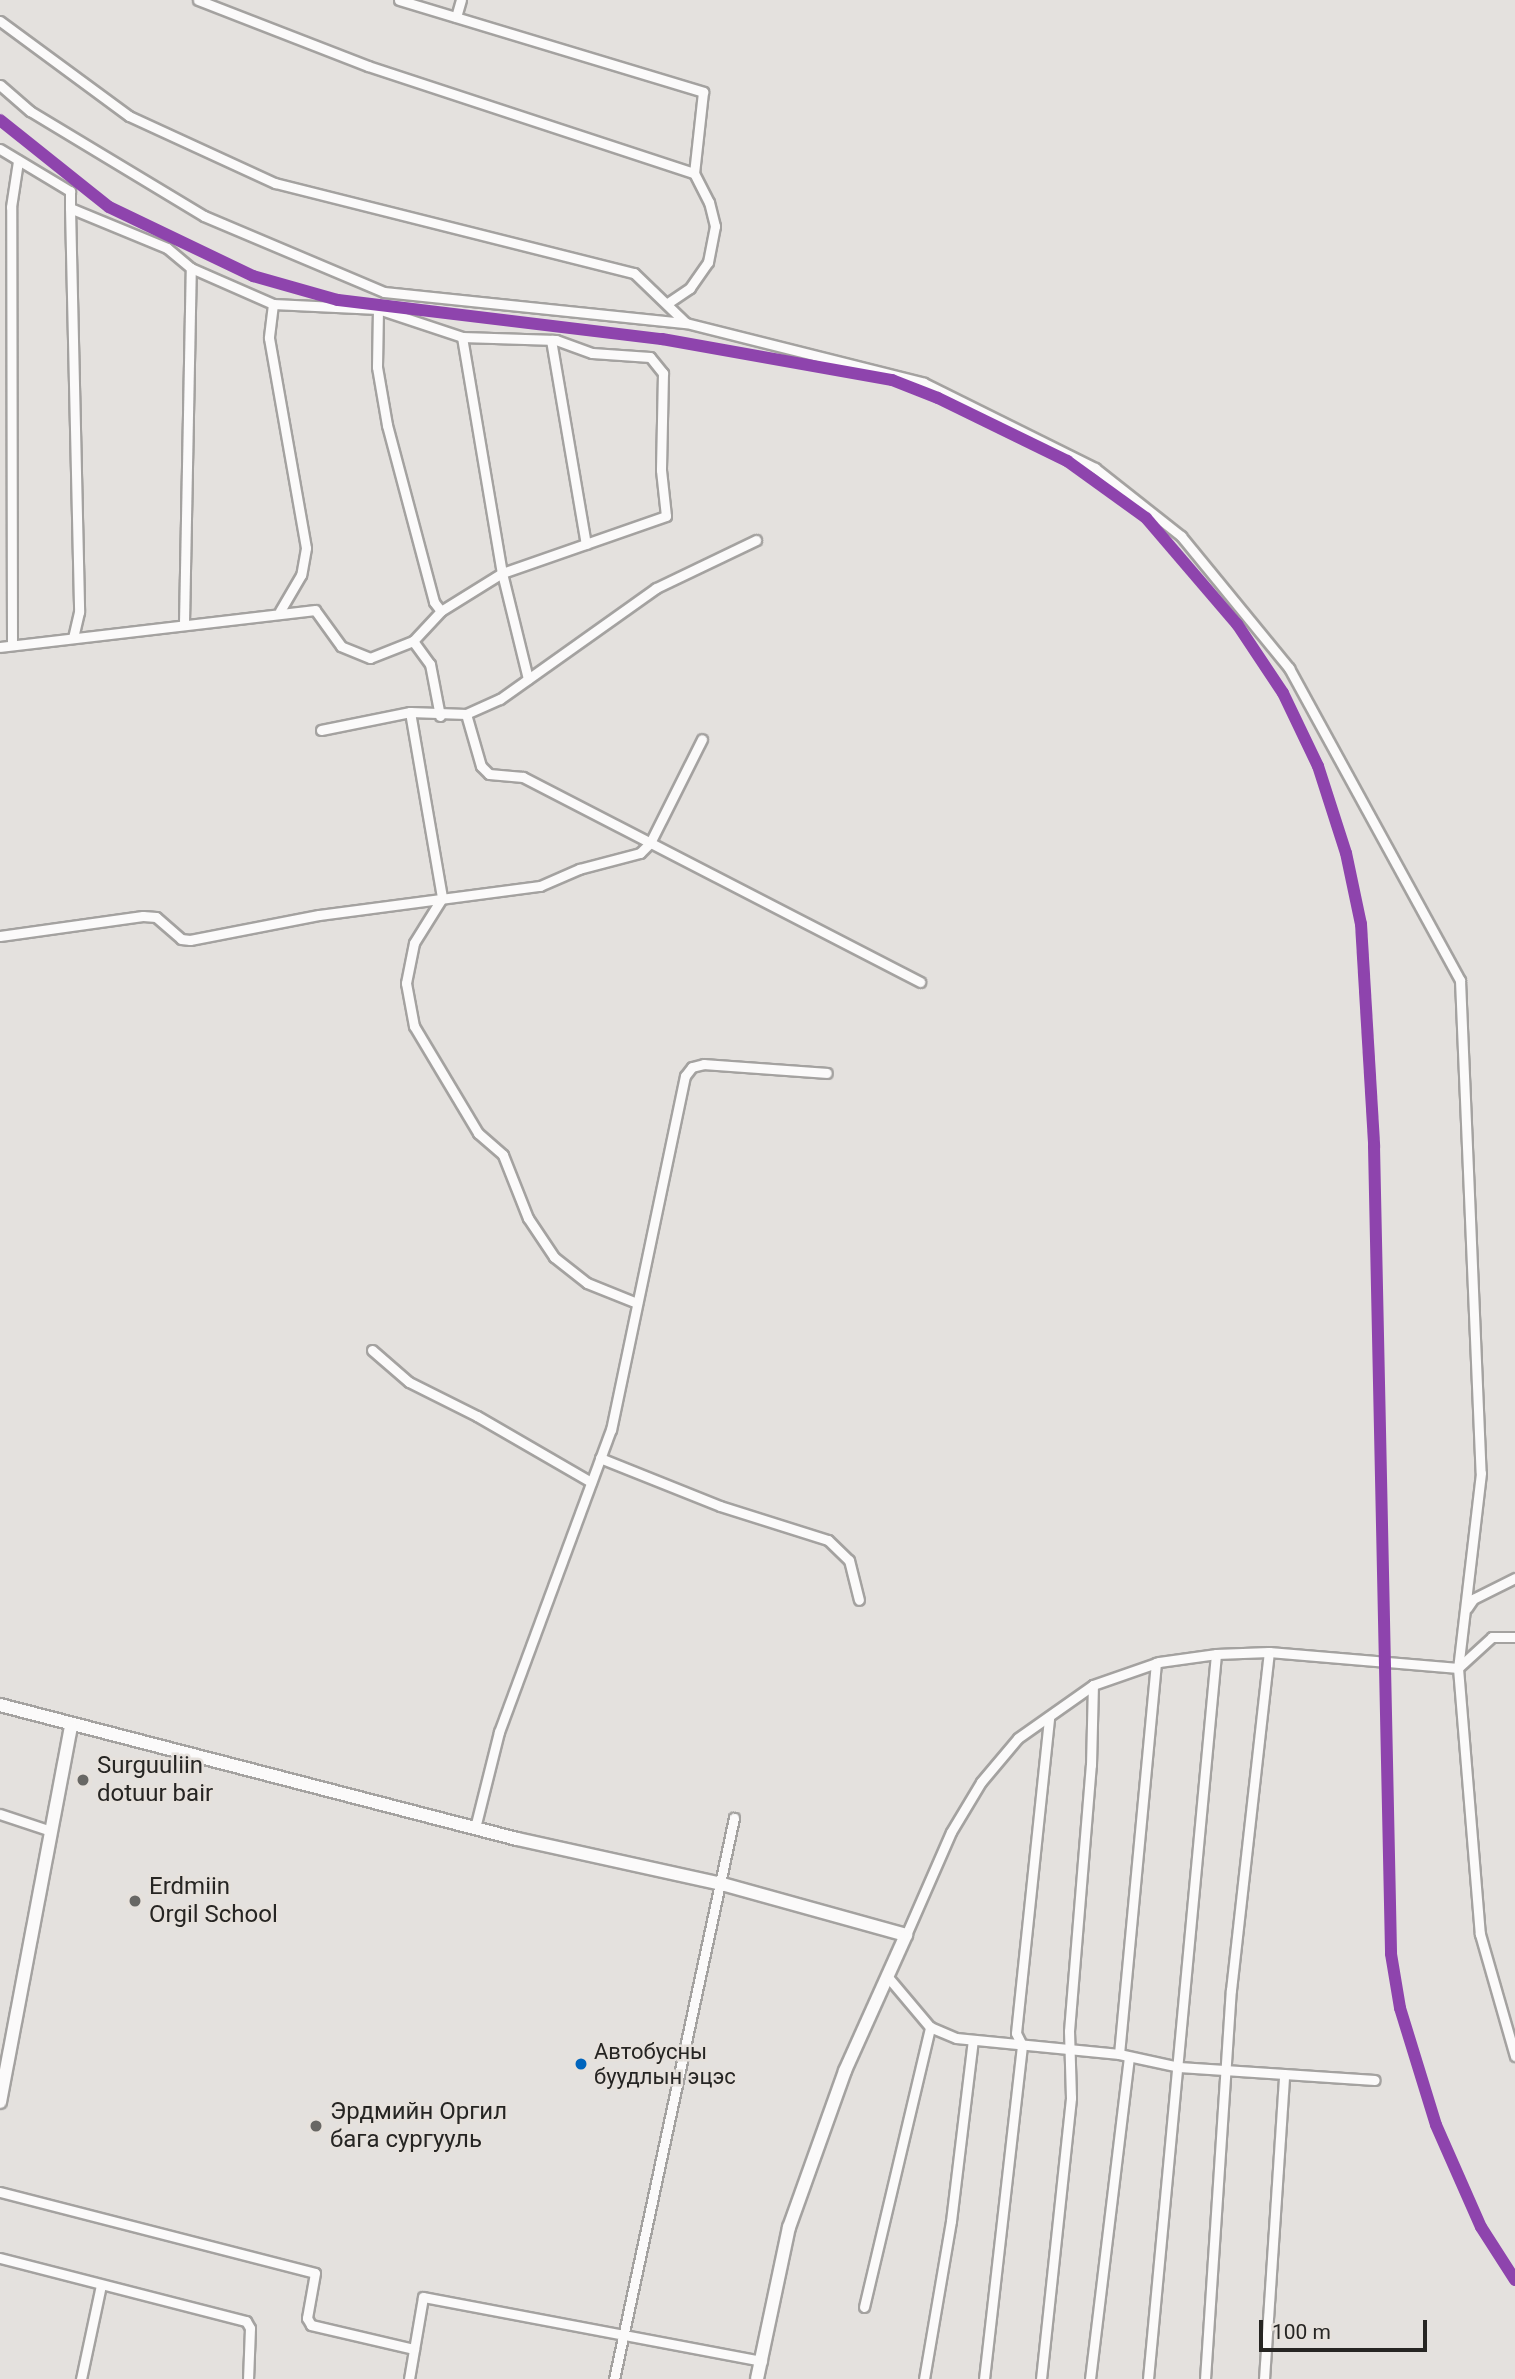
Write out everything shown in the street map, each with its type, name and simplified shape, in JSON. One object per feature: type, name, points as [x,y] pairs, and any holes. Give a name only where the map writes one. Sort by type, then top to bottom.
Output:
[{"type":"street","points":[[198,0],[381,71],[694,173]]},
{"type":"street","points":[[399,0],[703,92],[694,173],[709,202],[715,226],[708,262],[690,288],[669,302]]},
{"type":"street","points":[[456,17],[461,0]]},
{"type":"street","points":[[0,21],[129,116],[275,183],[634,273],[669,302],[686,323]]},
{"type":"street","points":[[0,85],[30,111],[204,216],[384,292],[686,323],[924,383],[1094,468],[1181,536],[1289,668],[1460,979],[1481,1473],[1458,1668],[1480,1934],[1515,2056]]},
{"type":"street","points":[[0,149],[70,191],[79,612],[73,637]]},
{"type":"street","points":[[12,645],[10,207],[18,161]]},
{"type":"street","points":[[0,647],[280,611],[320,612],[341,646],[370,658],[414,641],[441,611],[502,573],[666,516],[661,470],[663,373],[650,357],[592,353],[551,340],[462,337],[378,309],[300,302],[273,304],[191,268],[167,248],[70,208]]},
{"type":"street","points":[[184,624],[191,268]]},
{"type":"street","points":[[273,304],[270,338],[306,548],[301,575],[280,611]]},
{"type":"street","points":[[378,309],[377,367],[387,425],[434,601],[441,611]]},
{"type":"street","points":[[462,337],[502,573],[528,679]]},
{"type":"street","points":[[551,340],[586,544]]},
{"type":"street","points":[[321,730],[410,712],[440,716],[466,714],[528,679],[656,588],[756,540]]},
{"type":"street","points":[[414,641],[430,664],[440,716]]},
{"type":"street","points":[[410,712],[442,898],[414,943],[406,983],[414,1026],[478,1133],[503,1155],[528,1218],[554,1257],[587,1283],[637,1303]]},
{"type":"street","points":[[466,714],[481,766],[489,774],[523,777],[919,982]]},
{"type":"street","points":[[0,936],[143,916],[164,922],[181,939],[190,940],[319,915],[540,886],[579,869],[640,853],[650,844],[702,740]]},
{"type":"street","points":[[475,1828],[499,1732],[611,1430],[685,1076],[692,1068],[827,1073]]},
{"type":"street","points":[[372,1350],[409,1382],[477,1416],[591,1482]]},
{"type":"street","points":[[600,1458],[733,1511],[828,1540],[849,1560],[859,1600]]},
{"type":"street","points":[[1465,1610],[1474,1599],[1515,1578]]},
{"type":"street","points":[[758,2379],[789,2227],[845,2071],[951,1832],[981,1782],[1018,1738],[1093,1685],[1156,1663],[1216,1654],[1269,1651],[1458,1668],[1492,1637],[1515,1637]]},
{"type":"street","points":[[1205,2379],[1226,2069],[1269,1651]]},
{"type":"street","points":[[1148,2379],[1180,2067],[1185,1958],[1216,1654]]},
{"type":"street","points":[[1090,2379],[1124,2055],[1156,1663]]},
{"type":"street","points":[[1041,2379],[1072,2052],[1069,2031],[1091,1765],[1093,1685]]},
{"type":"street","points":[[0,1705],[71,1726],[475,1828],[722,1884],[906,1935]]},
{"type":"street","points":[[985,2379],[1022,2045],[1016,2033],[1049,1718]]},
{"type":"street","points":[[0,2102],[71,1726]]},
{"type":"street","points":[[0,1814],[51,1831]]},
{"type":"street","points":[[614,2379],[676,2071],[722,1884],[734,1818]]},
{"type":"street","points":[[887,1976],[930,2027],[973,2040],[1072,2052],[1124,2055],[1180,2067],[1375,2080]]},
{"type":"street","points":[[864,2306],[930,2027]]},
{"type":"street","points":[[924,2379],[951,2221],[973,2040]]},
{"type":"street","points":[[1264,2379],[1284,2076]]},
{"type":"street","points":[[0,2192],[315,2273],[307,2318],[311,2325],[414,2348]]},
{"type":"street","points":[[0,2258],[246,2321],[250,2328],[248,2379]]},
{"type":"street","points":[[81,2379],[101,2285]]},
{"type":"street","points":[[409,2379],[423,2297],[762,2361]]},
{"type":"transit line","points":[[0,120],[109,207],[253,276],[338,300],[662,339],[892,380],[938,398],[1067,461],[1146,518],[1237,624],[1283,693],[1318,766],[1346,853],[1361,924],[1374,1146],[1391,1954],[1400,2008],[1436,2125],[1481,2227],[1515,2280]]},
{"type":"place","name":"Surguuliin dotuur bair","points":[[83,1780]]},
{"type":"place","name":"Erdmiin Orgil School","points":[[135,1901]]},
{"type":"place","name":"Автобусны буудлын эцэс","points":[[581,2064]]},
{"type":"place","name":"Эрдмийн Оргил бага сургууль","points":[[316,2126]]}]
